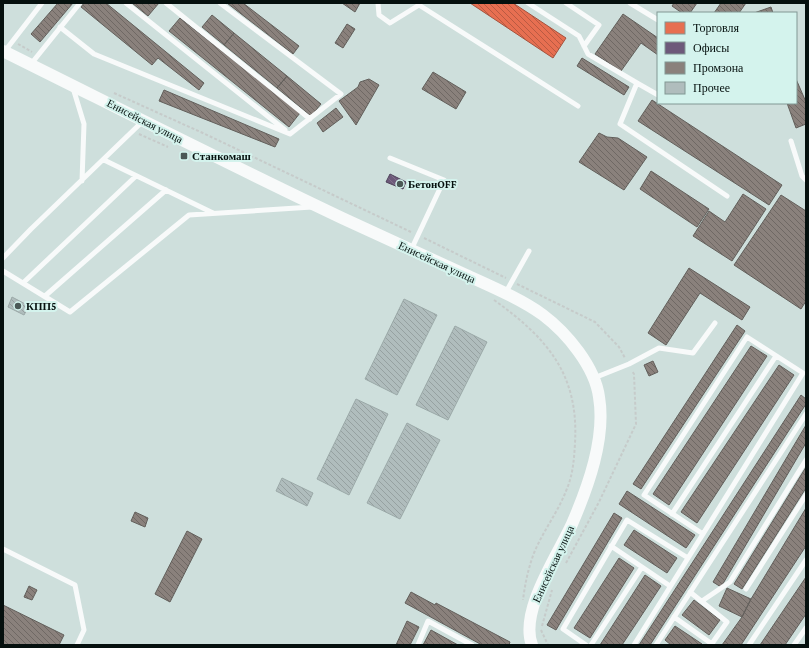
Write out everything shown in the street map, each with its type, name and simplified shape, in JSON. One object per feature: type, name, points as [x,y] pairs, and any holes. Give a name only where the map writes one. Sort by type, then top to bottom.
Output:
[{"type":"street","name":"Енисейская улица","points":[[4,51],[34,60],[72,85],[319,207],[505,293],[542,314],[561,331],[576,349],[590,372],[599,395],[601,415],[599,435],[591,474],[572,524],[543,581],[530,616],[529,629],[532,645]]},
{"type":"lane","points":[[4,51],[13,42],[42,3]]},
{"type":"lane","points":[[34,60],[80,3]]},
{"type":"lane","points":[[126,3],[290,134]]},
{"type":"lane","points":[[166,3],[310,119]]},
{"type":"lane","points":[[220,3],[341,94],[290,134]]},
{"type":"lane","points":[[378,3],[379,16],[390,23],[419,4],[578,106]]},
{"type":"lane","points":[[528,3],[579,36],[588,54],[657,94]]},
{"type":"lane","points":[[566,3],[599,25],[584,46]]},
{"type":"lane","points":[[630,3],[657,19]]},
{"type":"lane","points":[[60,27],[94,54],[290,134]]},
{"type":"lane","points":[[637,83],[620,124],[727,196]]},
{"type":"lane","points":[[72,85],[84,124],[82,181]]},
{"type":"lane","points":[[3,258],[143,120]]},
{"type":"lane","points":[[791,141],[802,176],[806,180]]},
{"type":"lane","points":[[390,158],[444,180],[411,250]]},
{"type":"lane","points":[[104,160],[214,213]]},
{"type":"lane","points":[[23,283],[136,176]]},
{"type":"lane","points":[[45,296],[166,190]]},
{"type":"lane","points":[[3,271],[70,312],[189,214],[319,207]]},
{"type":"lane","points":[[505,293],[529,251]]},
{"type":"lane","points":[[593,379],[629,364],[659,348],[693,353],[715,323]]},
{"type":"lane","points":[[634,645],[703,534],[802,373],[747,337],[644,495],[703,534]]},
{"type":"lane","points":[[672,514],[776,356]]},
{"type":"lane","points":[[656,645],[806,414]]},
{"type":"lane","points":[[702,602],[730,582],[806,460]]},
{"type":"lane","points":[[746,589],[806,496]]},
{"type":"lane","points":[[586,645],[563,629],[627,520],[688,558]]},
{"type":"lane","points":[[611,546],[670,586]]},
{"type":"lane","points":[[3,549],[75,585],[84,630],[77,645]]},
{"type":"lane","points":[[749,645],[806,560]]},
{"type":"lane","points":[[591,645],[642,567]]},
{"type":"lane","points":[[674,617],[711,644],[727,622],[690,592]]},
{"type":"lane","points":[[418,645],[428,621],[472,645]]},
{"type":"lane","points":[[794,645],[806,628]]},
{"type":"path","points":[[13,42],[34,60]]},
{"type":"path","points":[[113,93],[205,134],[418,235],[594,322],[619,347],[634,374],[636,424],[599,502],[565,564]]},
{"type":"path","points":[[132,132],[175,150]]},
{"type":"path","points":[[488,297],[516,317],[546,345],[563,371],[571,395],[576,430],[573,472],[566,492],[535,552],[526,578],[522,606]]},
{"type":"path","points":[[548,645],[541,630],[553,585]]},
{"type":"building: Торговля","points":[[470,3],[513,3],[566,38],[553,58]]},
{"type":"building: Офисы","points":[[390,174],[406,182],[403,189],[386,182]]},
{"type":"building: Промзона","points":[[58,3],[73,3],[40,42],[31,34]]},
{"type":"building: Промзона","points":[[84,3],[106,3],[204,83],[199,90],[158,58],[152,65],[81,7]]},
{"type":"building: Промзона","points":[[132,3],[159,3],[148,16]]},
{"type":"building: Промзона","points":[[227,3],[243,3],[299,46],[293,54]]},
{"type":"building: Промзона","points":[[342,3],[360,3],[355,12]]},
{"type":"building: Промзона","points":[[674,3],[697,3],[691,12],[681,12],[672,6]]},
{"type":"building: Промзона","points":[[721,3],[746,3],[740,12],[715,12]]},
{"type":"building: Промзона","points":[[771,7],[773,12],[757,12]]},
{"type":"building: Промзона","points":[[623,14],[657,37],[657,54],[641,43],[621,71],[595,54]]},
{"type":"building: Промзона","points":[[212,15],[234,33],[224,45],[202,27]]},
{"type":"building: Промзона","points":[[180,18],[300,113],[289,127],[169,31]]},
{"type":"building: Промзона","points":[[347,24],[355,29],[343,48],[335,43]]},
{"type":"building: Промзона","points":[[234,33],[287,76],[277,88],[224,45]]},
{"type":"building: Промзона","points":[[582,58],[629,87],[624,95],[577,66]]},
{"type":"building: Промзона","points":[[433,72],[466,92],[456,109],[422,89]]},
{"type":"building: Промзона","points":[[287,76],[321,104],[311,116],[277,88]]},
{"type":"building: Промзона","points":[[369,79],[379,85],[356,125],[339,101],[358,87],[360,82]]},
{"type":"building: Промзона","points":[[797,81],[806,102],[806,124],[796,128],[787,104],[797,104]]},
{"type":"building: Промзона","points":[[164,90],[279,139],[275,147],[159,101]]},
{"type":"building: Промзона","points":[[652,100],[782,185],[769,205],[638,121]]},
{"type":"building: Промзона","points":[[336,108],[343,117],[323,132],[317,123]]},
{"type":"building: Промзона","points":[[599,133],[607,137],[618,138],[647,157],[624,190],[579,162]]},
{"type":"building: Промзона","points":[[651,171],[709,209],[697,227],[640,189]]},
{"type":"building: Промзона","points":[[743,194],[766,209],[732,261],[693,236],[709,211],[725,222]]},
{"type":"building: Промзона","points":[[781,195],[806,211],[806,301],[801,309],[734,265]]},
{"type":"building: Промзона","points":[[689,268],[750,307],[742,320],[700,293],[666,345],[648,333]]},
{"type":"building: Промзона","points":[[737,325],[745,331],[641,489],[633,484]]},
{"type":"building: Промзона","points":[[751,346],[767,356],[669,505],[653,494]]},
{"type":"building: Промзона","points":[[653,361],[658,372],[649,376],[644,365]]},
{"type":"building: Промзона","points":[[779,365],[794,375],[697,523],[681,512]]},
{"type":"building: Промзона","points":[[801,395],[806,399],[806,404],[650,645],[639,645]]},
{"type":"building: Промзона","points":[[806,425],[806,443],[721,587],[713,582]]},
{"type":"building: Промзона","points":[[806,467],[806,488],[742,589],[734,584]]},
{"type":"building: Промзона","points":[[627,491],[695,535],[686,548],[619,504]]},
{"type":"building: Промзона","points":[[806,508],[806,546],[741,645],[722,645],[742,617],[751,599]]},
{"type":"building: Промзона","points":[[135,512],[148,518],[145,527],[131,521]]},
{"type":"building: Промзона","points":[[614,513],[622,518],[556,630],[547,625]]},
{"type":"building: Промзона","points":[[634,530],[677,558],[667,573],[624,545]]},
{"type":"building: Промзона","points":[[187,531],[202,539],[170,602],[155,594]]},
{"type":"building: Промзона","points":[[619,558],[634,568],[590,638],[574,628]]},
{"type":"building: Промзона","points":[[645,575],[661,586],[622,645],[600,645]]},
{"type":"building: Промзона","points":[[806,577],[806,614],[785,645],[760,645]]},
{"type":"building: Промзона","points":[[29,586],[37,590],[32,600],[24,597]]},
{"type":"building: Промзона","points":[[727,588],[751,599],[742,617],[719,606]]},
{"type":"building: Промзона","points":[[411,592],[435,605],[436,603],[510,642],[509,645],[482,645],[405,603]]},
{"type":"building: Промзона","points":[[694,600],[720,620],[709,635],[682,615]]},
{"type":"building: Промзона","points":[[3,605],[64,635],[59,645],[3,645]]},
{"type":"building: Промзона","points":[[407,621],[419,627],[410,645],[396,645]]},
{"type":"building: Промзона","points":[[675,626],[702,644],[671,645],[665,640]]},
{"type":"building: Промзона","points":[[431,630],[458,645],[423,645]]},
{"type":"building: Прочее","name":"КПП5","points":[[12,297],[29,306],[24,315],[8,307]]},
{"type":"building: Прочее","points":[[404,299],[437,315],[397,395],[365,379]]},
{"type":"building: Прочее","points":[[455,326],[487,342],[448,420],[416,405]]},
{"type":"building: Прочее","points":[[356,399],[388,414],[349,495],[317,479]]},
{"type":"building: Прочее","points":[[407,423],[440,440],[400,519],[367,503]]},
{"type":"building: Прочее","points":[[282,478],[313,493],[307,506],[276,491]]},
{"type":"place","name":"Станкомаш","points":[[184,156]]},
{"type":"place","name":"БетонOFF","points":[[400,184]]},
{"type":"place","name":"КПП5","points":[[18,306]]}]
